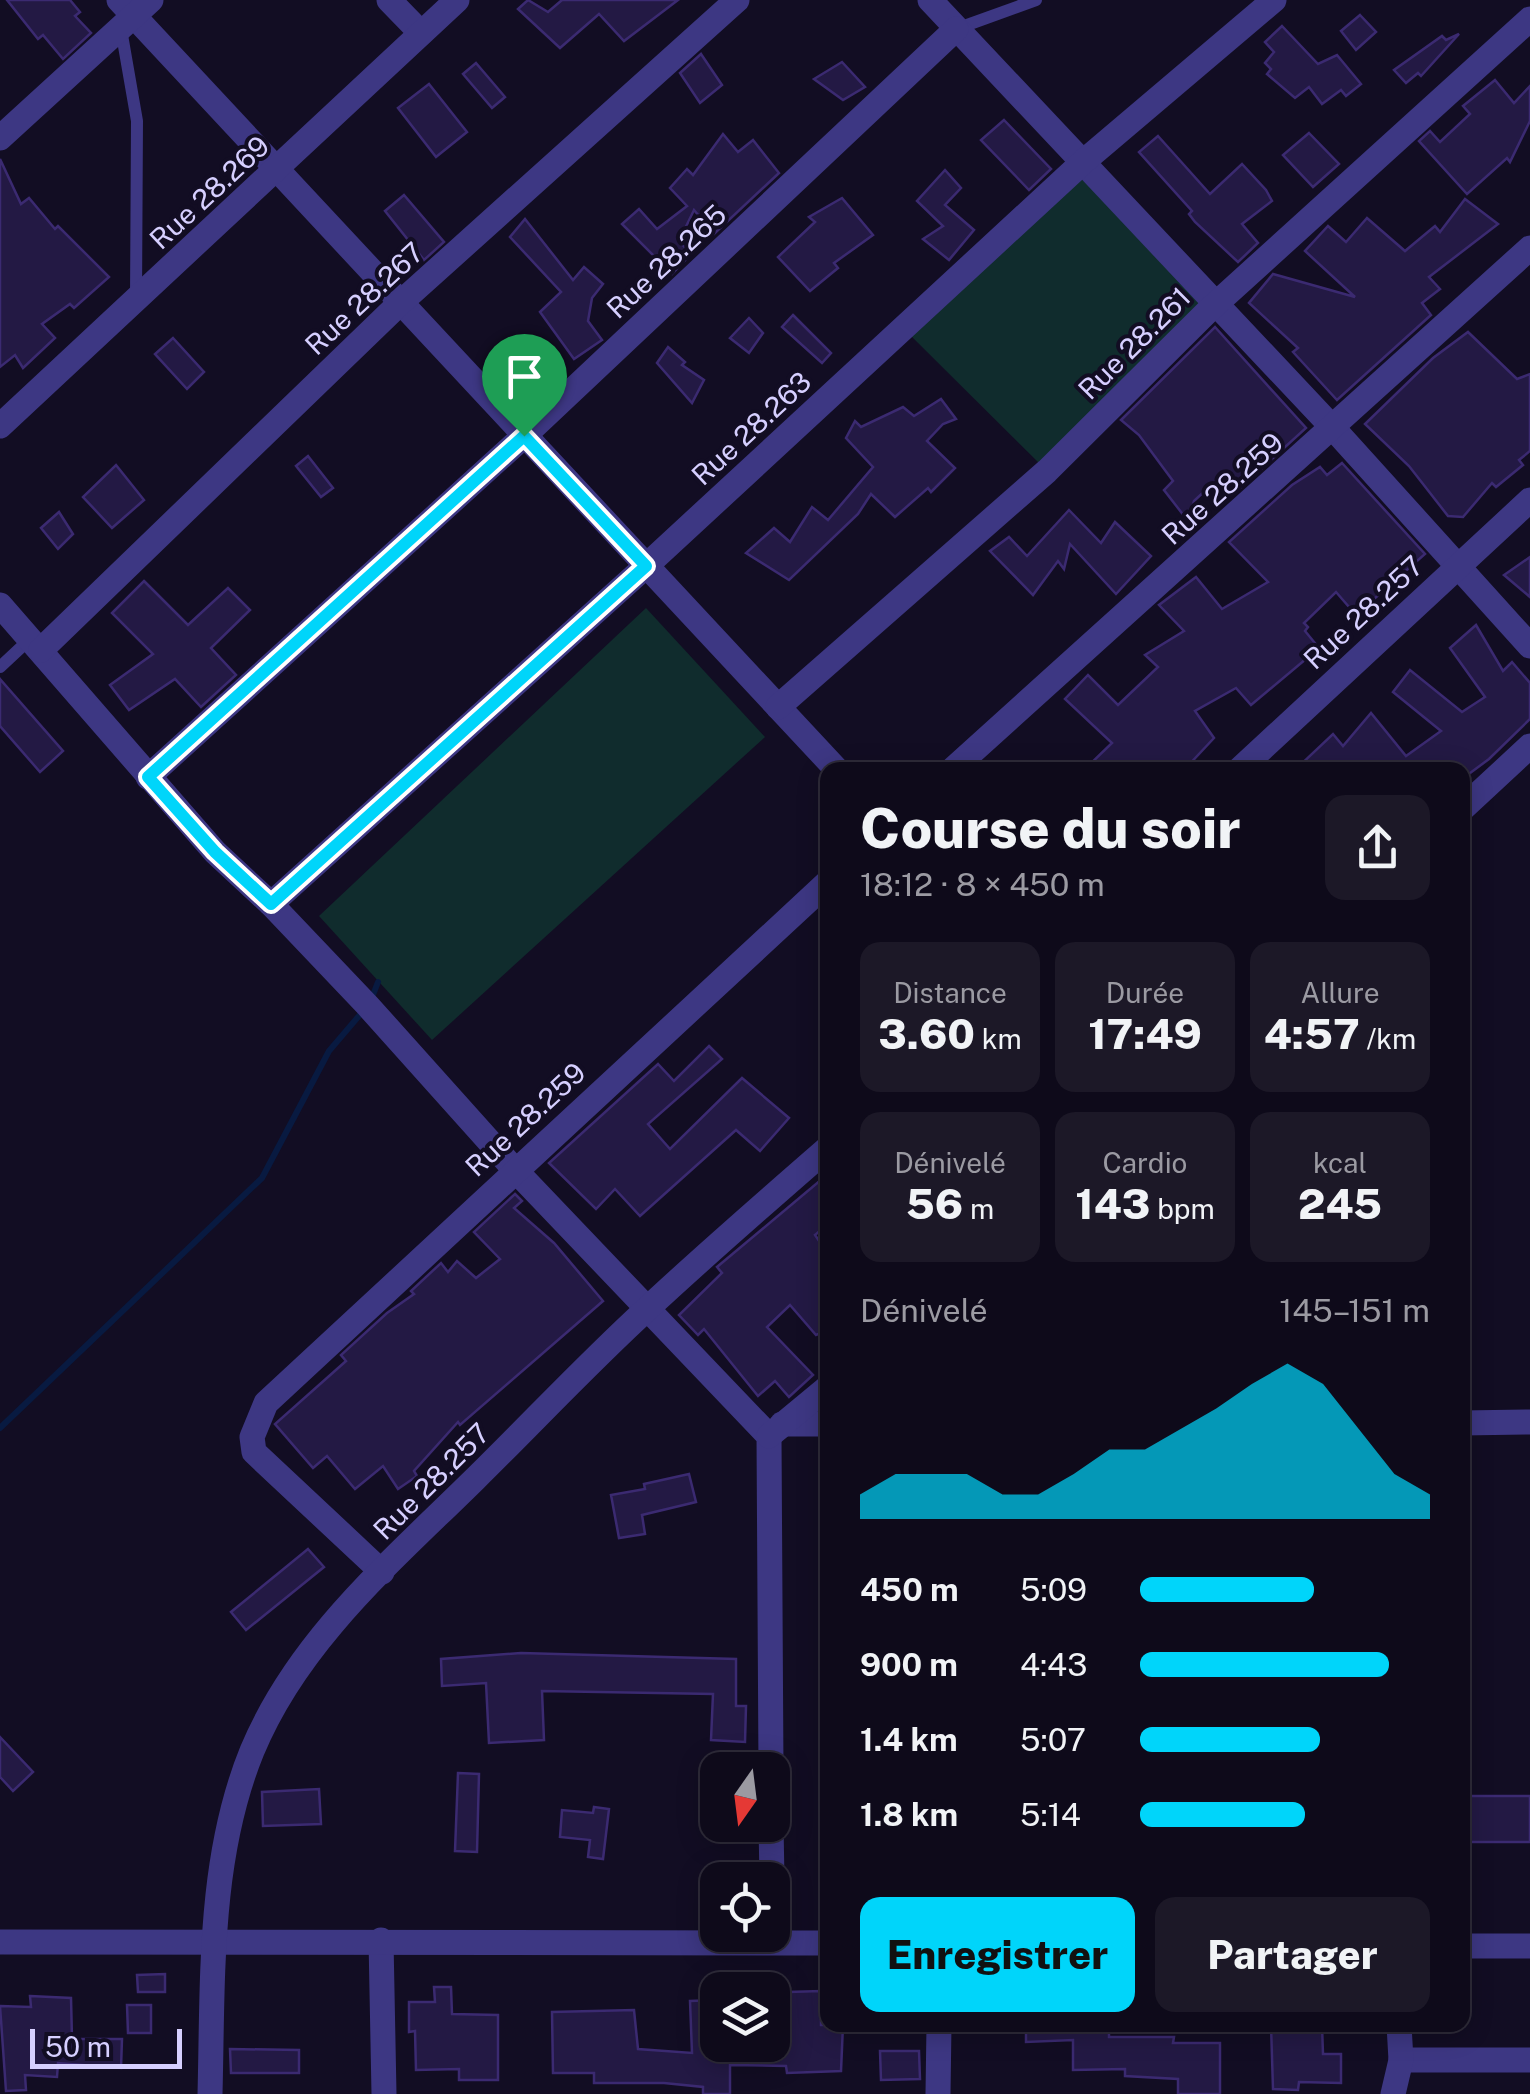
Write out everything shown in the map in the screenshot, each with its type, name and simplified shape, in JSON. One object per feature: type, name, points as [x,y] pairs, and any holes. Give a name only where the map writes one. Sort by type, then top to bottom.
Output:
[{"type":"street","points":[[390,0],[421,33]]},
{"type":"street","name":"Rue 28.269","points":[[0,426],[457,0]]},
{"type":"street","name":"Rue 28.267","points":[[36,644],[399,304],[737,0]]},
{"type":"street","points":[[930,0],[1217,303],[1530,646]]},
{"type":"street","name":"Rue 28.263","points":[[271,904],[646,566],[1083,162],[1274,0]]},
{"type":"street","points":[[0,138],[131,11],[276,172],[830,762]]},
{"type":"street","name":"Rue 28.261","points":[[778,707],[1046,471],[1217,303],[1530,19]]},
{"type":"street","name":"Rue 28.265","points":[[148,777],[524,436],[956,29]]},
{"type":"street","name":"Rue 28.259","points":[[961,762],[1530,248]]},
{"type":"street","name":"Rue 28.257","points":[[1248,762],[1530,500]]},
{"type":"street","points":[[0,606],[215,852],[271,904],[646,1310],[776,1430],[771,1752]]},
{"type":"street","points":[[1470,802],[1530,746]]},
{"type":"street","name":"Rue 28.259","points":[[382,1572],[254,1452],[252,1438],[266,1403],[820,889]]},
{"type":"street","name":"Rue 28.257","points":[[210,2094],[214,1941],[220,1876],[240,1788],[252,1752],[280,1694],[310,1650],[382,1572],[646,1310],[820,1155]]},
{"type":"street","points":[[776,1430],[820,1394]]},
{"type":"street","points":[[1470,1423],[1530,1422]]},
{"type":"street","points":[[776,1430],[820,1425]]},
{"type":"street","points":[[0,1942],[700,1938]]},
{"type":"street","points":[[381,1940],[384,2094]]},
{"type":"street","points":[[790,1940],[820,1942]]},
{"type":"street","points":[[1470,1946],[1530,1946]]},
{"type":"street","points":[[938,2094],[939,2032]]},
{"type":"street","points":[[1394,2094],[1402,2060],[1400,2032]]},
{"type":"street","points":[[1402,2060],[1530,2060]]},
{"type":"lane","points":[[956,29],[1036,0]]},
{"type":"lane","points":[[131,11],[138,121],[136,300]]},
{"type":"lane","points":[[0,666],[36,644]]},
{"type":"green space","points":[[1081,175],[1207,312],[1047,471],[903,328]]},
{"type":"green space","points":[[646,608],[765,737],[432,1040],[319,916]]},
{"type":"building","points":[[7,0],[70,0],[80,12],[75,16],[91,33],[63,59],[43,35],[38,39]]},
{"type":"building","points":[[528,0],[548,12],[562,0],[678,0],[624,41],[599,14],[560,48],[518,9]]},
{"type":"building","points":[[1360,15],[1376,32],[1356,50],[1341,31]]},
{"type":"building","points":[[1282,26],[1318,64],[1337,55],[1361,84],[1346,96],[1341,90],[1322,104],[1309,87],[1295,98],[1267,74],[1271,69],[1265,63],[1274,52],[1265,42]]},
{"type":"building","points":[[1459,34],[1421,76],[1418,73],[1406,83],[1394,70],[1442,36],[1446,40]]},
{"type":"building","points":[[701,54],[722,85],[700,103],[680,73]]},
{"type":"building","points":[[842,62],[865,87],[843,100],[814,79]]},
{"type":"building","points":[[476,63],[505,97],[492,108],[463,74]]},
{"type":"building","points":[[1495,80],[1514,103],[1530,86],[1530,121],[1510,162],[1507,158],[1467,194],[1419,141],[1430,131],[1440,142],[1470,114],[1463,106]]},
{"type":"building","points":[[429,84],[467,132],[436,157],[398,108]]},
{"type":"building","points":[[1004,120],[1051,169],[1029,190],[981,140]]},
{"type":"building","points":[[1309,133],[1339,164],[1313,187],[1283,155]]},
{"type":"building","points":[[723,134],[738,152],[753,140],[779,173],[714,234],[694,210],[679,241],[691,254],[672,274],[622,224],[639,209],[657,229],[687,206],[670,188],[687,169],[693,175]]},
{"type":"building","points":[[1158,136],[1210,194],[1242,164],[1266,190],[1272,201],[1242,224],[1258,243],[1238,262],[1195,222],[1189,214],[1192,211],[1139,152]]},
{"type":"building","points":[[0,159],[21,204],[29,198],[55,229],[58,226],[109,277],[74,308],[70,304],[42,324],[55,338],[23,368],[15,355],[0,367]]},
{"type":"building","points":[[945,170],[961,188],[945,205],[974,230],[949,260],[923,239],[943,226],[917,201]]},
{"type":"building","points":[[404,195],[444,242],[424,260],[385,211]]},
{"type":"building","points":[[842,198],[873,235],[834,263],[838,268],[810,291],[778,257],[815,222],[809,217]]},
{"type":"building","points":[[1465,199],[1498,224],[1429,277],[1440,289],[1422,303],[1431,315],[1337,400],[1293,352],[1298,348],[1249,303],[1273,274],[1355,297],[1305,251],[1328,226],[1346,242],[1367,218],[1405,251],[1435,226],[1440,232]]},
{"type":"building","points":[[525,219],[573,280],[584,267],[603,284],[592,298],[588,321],[602,340],[574,359],[540,312],[561,292],[510,237]]},
{"type":"building","points":[[793,315],[831,353],[822,363],[782,327]]},
{"type":"building","points":[[749,318],[763,333],[749,353],[730,338]]},
{"type":"building","points":[[1215,327],[1306,428],[1239,489],[1225,472],[1194,501],[1188,521],[1164,490],[1173,481],[1139,435],[1121,420]]},
{"type":"building","points":[[1468,332],[1517,379],[1530,374],[1530,451],[1519,460],[1523,465],[1496,487],[1492,483],[1463,517],[1448,516],[1409,466],[1365,424],[1433,358]]},
{"type":"building","points":[[173,338],[204,372],[187,389],[155,354]]},
{"type":"building","points":[[668,347],[685,362],[682,365],[704,380],[692,403],[657,363]]},
{"type":"building","points":[[941,399],[956,419],[943,424],[927,441],[955,468],[931,492],[928,488],[895,517],[871,494],[858,514],[789,580],[746,553],[774,528],[790,542],[812,507],[828,520],[873,467],[846,438],[855,421],[861,427],[903,407],[914,416]]},
{"type":"building","points":[[308,456],[333,488],[321,497],[296,466]]},
{"type":"building","points":[[1342,463],[1425,554],[1356,615],[1336,592],[1304,623],[1308,627],[1305,631],[1319,648],[1251,705],[1236,688],[1195,711],[1214,738],[1192,762],[1092,762],[1112,743],[1065,699],[1088,675],[1118,705],[1158,667],[1145,655],[1184,631],[1159,605],[1196,577],[1222,609],[1268,582],[1229,542],[1292,485],[1320,467],[1327,475]]},
{"type":"building","points":[[116,465],[144,500],[112,528],[83,497]]},
{"type":"building","points":[[1069,510],[1101,543],[1115,522],[1151,556],[1116,594],[1070,544],[1064,569],[1058,561],[1033,595],[990,551],[1009,537],[1027,556]]},
{"type":"building","points":[[59,512],[73,534],[58,549],[41,528]]},
{"type":"building","points":[[1530,557],[1530,597],[1504,575]]},
{"type":"building","points":[[144,581],[188,625],[228,588],[250,610],[211,648],[236,675],[201,707],[175,679],[129,710],[110,685],[153,654],[112,613]]},
{"type":"building","points":[[1476,625],[1503,671],[1512,662],[1530,683],[1530,719],[1489,759],[1470,773],[1470,762],[1303,762],[1333,734],[1343,746],[1371,713],[1406,756],[1441,731],[1393,692],[1410,670],[1462,712],[1485,697],[1450,648]]},
{"type":"building","points":[[0,679],[63,751],[40,772],[0,726]]},
{"type":"building","points":[[709,1046],[722,1059],[648,1124],[670,1149],[742,1078],[789,1118],[760,1151],[736,1130],[640,1216],[615,1189],[596,1209],[549,1163],[658,1064],[674,1081]]},
{"type":"building","points":[[820,1181],[820,1231],[815,1235],[820,1242],[820,1333],[816,1335],[790,1305],[767,1327],[813,1375],[789,1397],[775,1381],[758,1396],[704,1329],[698,1335],[679,1315],[722,1273],[717,1267]]},
{"type":"building","points":[[515,1194],[522,1201],[514,1208],[554,1243],[603,1301],[460,1425],[458,1422],[414,1471],[417,1476],[398,1489],[383,1466],[355,1489],[327,1456],[313,1468],[275,1424],[346,1361],[341,1355],[414,1294],[411,1291],[441,1263],[448,1272],[457,1261],[476,1278],[500,1259],[474,1232]]},
{"type":"building","points":[[689,1474],[696,1502],[642,1515],[645,1534],[619,1538],[611,1495],[645,1489],[644,1484]]},
{"type":"building","points":[[308,1549],[324,1567],[246,1630],[231,1612]]},
{"type":"building","points":[[521,1653],[736,1659],[736,1706],[746,1706],[745,1742],[711,1740],[713,1694],[542,1691],[544,1740],[489,1743],[486,1683],[442,1686],[441,1659]]},
{"type":"building","points":[[0,1737],[33,1772],[13,1791],[0,1777]]},
{"type":"building","points":[[458,1773],[479,1774],[477,1852],[455,1851]]},
{"type":"building","points":[[319,1789],[321,1824],[263,1826],[262,1792]]},
{"type":"building","points":[[1470,1796],[1530,1796],[1530,1842],[1470,1842]]},
{"type":"building","points":[[594,1807],[609,1809],[603,1859],[588,1857],[590,1840],[560,1837],[562,1810],[593,1813]]},
{"type":"building","points":[[165,1974],[165,1992],[138,1992],[137,1975]]},
{"type":"building","points":[[434,1987],[451,1987],[452,2014],[498,2015],[498,2080],[459,2080],[459,2069],[416,2070],[415,2031],[409,2032],[409,2002],[435,2002]]},
{"type":"building","points":[[820,1991],[820,2032],[843,2032],[841,2071],[787,2073],[786,2066],[730,2065],[730,2094],[703,2094],[703,2087],[664,2083],[594,2083],[594,2073],[553,2073],[552,2012],[634,2010],[638,2049],[692,2053],[690,2001],[700,2001],[700,2062],[790,2062],[790,1992]]},
{"type":"building","points":[[30,1996],[71,1998],[72,2039],[122,2039],[121,2068],[58,2063],[57,2077],[25,2075],[26,2090],[6,2091],[0,2006],[31,2007]]},
{"type":"building","points":[[127,2005],[151,2005],[151,2033],[128,2033]]},
{"type":"building","points":[[1026,2032],[1109,2032],[1109,2037],[1174,2037],[1173,2043],[1220,2043],[1220,2094],[1178,2094],[1178,2079],[1125,2076],[1125,2069],[1073,2070],[1073,2040],[1026,2042]]},
{"type":"building","points":[[1271,2032],[1322,2032],[1323,2054],[1341,2054],[1341,2083],[1299,2082],[1298,2090],[1273,2089]]},
{"type":"building","points":[[230,2049],[299,2050],[299,2073],[231,2073]]},
{"type":"building","points":[[880,2051],[919,2051],[920,2079],[881,2080]]},
{"type":"waterway","points":[[371,1000],[378,982]]},
{"type":"waterway","points":[[0,1428],[262,1178],[329,1051],[364,1010]]},
{"type":"route","points":[[524,436],[646,566],[271,904],[215,852],[148,777],[524,436]]}]
